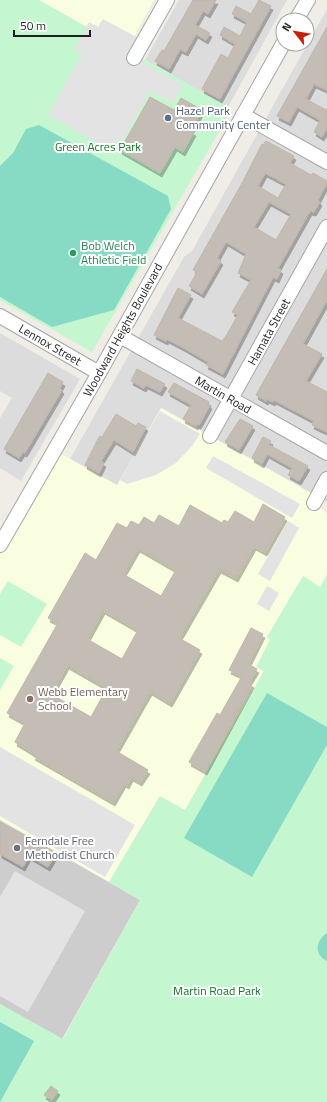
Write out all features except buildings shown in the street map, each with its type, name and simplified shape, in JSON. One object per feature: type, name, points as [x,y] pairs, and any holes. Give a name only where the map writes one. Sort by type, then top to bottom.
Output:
[{"type":"street","points":[[134,58],[167,0]]},
{"type":"street","points":[[301,12],[308,0]]},
{"type":"street","name":"Woodward Heights Boulevard","points":[[0,545],[120,336],[278,52]]},
{"type":"street","points":[[243,115],[327,162]]},
{"type":"street","name":"Hamata Street","points":[[210,436],[327,227]]},
{"type":"street","name":"Lennox Street","points":[[0,316],[99,373]]},
{"type":"street","name":"Martin Road","points":[[120,336],[327,453]]},
{"type":"street","points":[[314,503],[327,479]]},
{"type":"shaded area","points":[[39,0],[154,0],[127,50]]},
{"type":"shaded area","points":[[179,0],[287,0],[280,12],[275,12],[275,22],[228,107],[145,60]]},
{"type":"shaded area","points":[[327,9],[327,502],[162,408],[117,486],[70,459],[184,257],[192,251],[303,52],[315,52],[315,31]]},
{"type":"shaded area","points":[[103,19],[138,38],[132,48],[145,64],[183,85],[173,103],[150,91],[116,153],[48,115],[82,54],[74,50],[89,22],[98,27]]},
{"type":"shaded area","points":[[0,333],[80,379],[21,481],[0,468],[0,418],[12,398],[0,391]]},
{"type":"shaded area","points":[[161,408],[323,500],[320,508],[327,513],[327,575],[320,587],[303,576],[267,637],[270,640],[257,667],[264,671],[185,810],[159,797],[109,882],[0,820],[0,553],[58,452],[117,485]]},
{"type":"shaded area","points":[[160,411],[200,434],[192,446],[176,463],[156,475],[127,484],[120,480]]},
{"type":"shaded area","points":[[213,456],[300,504],[292,518],[206,468]]},
{"type":"shaded area","points":[[288,521],[299,528],[270,581],[258,574]]},
{"type":"shaded area","points":[[267,586],[279,593],[269,611],[257,604]]},
{"type":"shaded area","points":[[0,747],[135,825],[105,877],[0,816]]},
{"type":"shaded area","points":[[0,820],[140,900],[62,1039],[0,1004]]},
{"type":"shaded area","points":[[15,871],[85,911],[28,1012],[0,996],[0,897]]},
{"type":"green space","name":"Green Acres Park","points":[[0,0],[39,0],[232,109],[92,352],[0,300]]},
{"type":"green space","name":"Bob Welch Athletic Field","points":[[39,125],[168,196],[171,209],[114,310],[52,327],[0,297],[0,166],[13,153],[26,129]]},
{"type":"green space","name":"Martin Road Park","points":[[327,575],[327,1102],[0,1102],[0,1004],[63,1039],[140,900],[109,882],[160,796],[185,810],[264,671],[256,667],[270,640],[267,637],[303,576],[320,587]]},
{"type":"green space","points":[[8,581],[47,604],[21,647],[0,635],[0,594]]},
{"type":"green space","points":[[0,658],[14,666],[0,690]]},
{"type":"green space","points":[[267,693],[327,727],[327,745],[252,877],[184,838]]},
{"type":"green space","points":[[327,933],[327,961],[318,952],[318,944]]},
{"type":"green space","points":[[0,1022],[34,1041],[0,1102]]},
{"type":"place","name":"Hazel Park Community Center","points":[[168,118]]},
{"type":"place","name":"Bob Welch Athletic Field","points":[[73,253]]},
{"type":"place","name":"Webb Elementary School","points":[[30,699]]},
{"type":"place","name":"Ferndale Free Methodist Church","points":[[17,848]]}]
